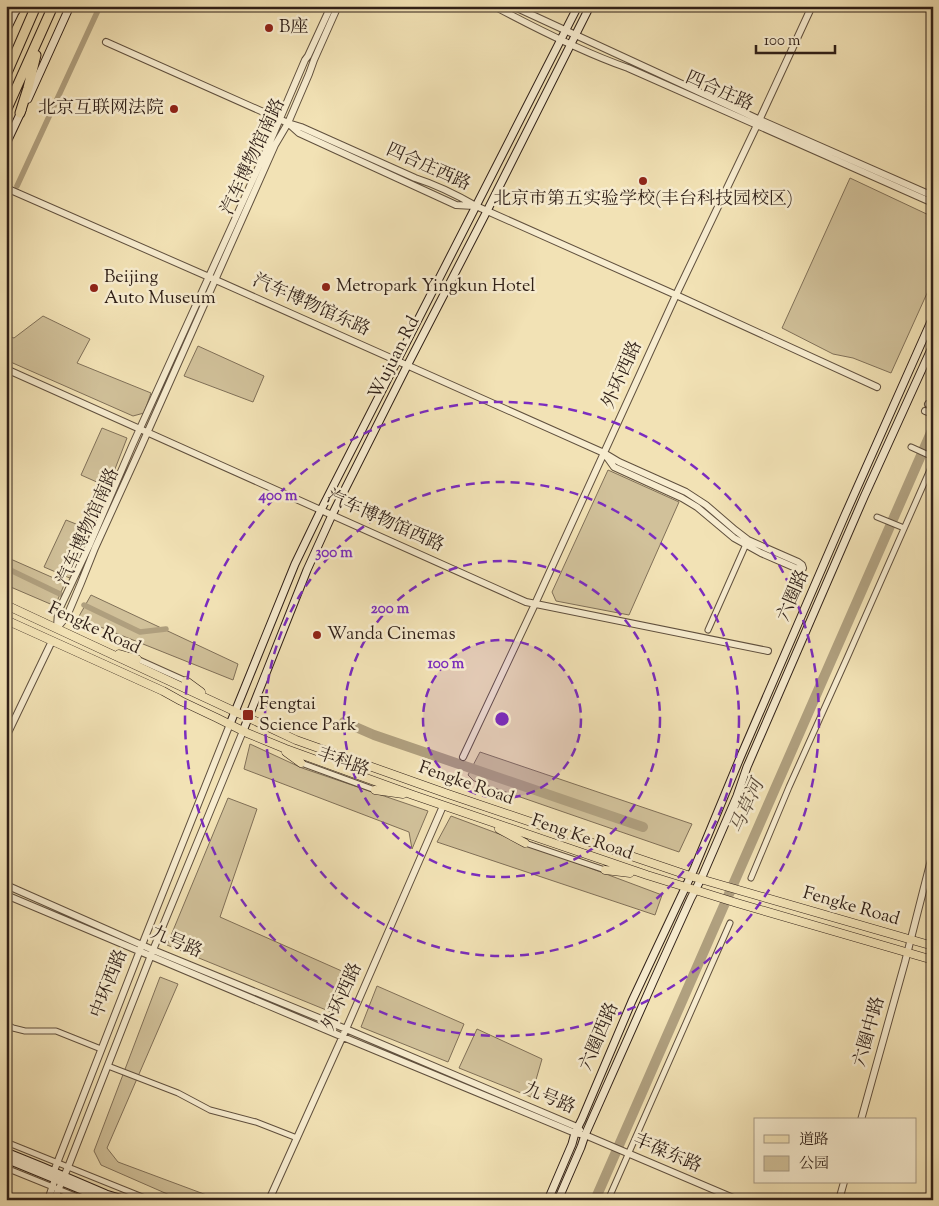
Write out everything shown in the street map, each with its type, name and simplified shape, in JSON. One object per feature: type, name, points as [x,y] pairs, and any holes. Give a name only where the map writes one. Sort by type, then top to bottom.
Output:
[{"type":"highway","points":[[6,74],[36,6]]},
{"type":"highway","points":[[6,110],[53,6]]},
{"type":"highway","points":[[20,112],[28,88],[40,35]]},
{"type":"main road","points":[[6,6],[17,8],[6,31]]},
{"type":"main road","points":[[6,144],[70,6]]},
{"type":"main road","name":"Wujuan Rd","points":[[230,724],[295,564],[321,510],[578,6]]},
{"type":"main road","name":"Wujuan Rd","points":[[242,731],[307,570],[332,515],[590,6]]},
{"type":"main road","name":"六圈路","points":[[685,887],[845,515],[933,317]]},
{"type":"main road","name":"六圈路","points":[[695,890],[864,497],[933,345]]},
{"type":"main road","name":"Fengke Road","points":[[6,604],[296,740],[690,876],[933,946]]},
{"type":"main road","name":"Feng Ke Road","points":[[6,620],[163,691],[181,702],[242,731],[276,745],[443,806],[647,876],[907,953]]},
{"type":"main road","points":[[108,652],[116,652],[137,659]]},
{"type":"main road","points":[[186,681],[209,700]]},
{"type":"main road","points":[[276,745],[301,763]]},
{"type":"main road","points":[[375,790],[413,795]]},
{"type":"main road","points":[[487,821],[526,843]]},
{"type":"main road","points":[[605,870],[647,876]]},
{"type":"main road","name":"六圈西路","points":[[548,1200],[632,1001],[685,887]]},
{"type":"main road","name":"六圈西路","points":[[558,1200],[581,1147],[584,1135],[695,890]]},
{"type":"main road","points":[[907,953],[933,960]]},
{"type":"main road","points":[[6,1152],[106,1200]]},
{"type":"main road","points":[[6,1159],[126,1200]]},
{"type":"street","name":"汽车博物馆南路","points":[[57,628],[58,612],[330,6]]},
{"type":"street","name":"汽车博物馆南路","points":[[57,628],[67,616],[94,548],[275,145],[288,123],[338,6]]},
{"type":"street","name":"四合庄路","points":[[494,6],[571,44],[933,196]]},
{"type":"street","name":"四合庄路","points":[[508,6],[517,8],[758,123],[933,203]]},
{"type":"street","name":"外环西路","points":[[463,757],[676,295],[812,6]]},
{"type":"street","name":"四合庄西路","points":[[106,42],[279,120],[301,127],[429,183],[487,212],[676,295],[877,387]]},
{"type":"street","name":"汽车博物馆东路","points":[[6,188],[604,454],[614,467],[697,506],[734,538],[747,542]]},
{"type":"street","name":"汽车博物馆西路","points":[[6,369],[526,602],[768,651]]},
{"type":"street","points":[[925,411],[933,414]]},
{"type":"street","points":[[911,447],[933,457]]},
{"type":"street","points":[[751,878],[789,787],[848,658],[933,463]]},
{"type":"street","points":[[877,517],[904,528]]},
{"type":"street","points":[[747,542],[798,562],[803,568],[798,569],[747,542]]},
{"type":"street","points":[[708,630],[747,542]]},
{"type":"street","points":[[6,737],[52,641]]},
{"type":"street","points":[[137,659],[186,681]]},
{"type":"street","name":"中环西路","points":[[59,1177],[57,1163],[140,948],[230,724]]},
{"type":"street","name":"中环西路","points":[[48,1200],[59,1177],[68,1167],[151,953],[220,789],[242,731]]},
{"type":"street","name":"丰科路","points":[[301,763],[375,790]]},
{"type":"street","name":"外环西路","points":[[269,1200],[346,1030],[443,806]]},
{"type":"street","points":[[526,843],[605,870]]},
{"type":"street","name":"六圈中路","points":[[862,1118],[911,940],[933,852]]},
{"type":"street","name":"九号路","points":[[6,885],[151,953],[342,1037],[576,1130]]},
{"type":"street","name":"九号路","points":[[6,895],[140,948]]},
{"type":"street","points":[[608,1200],[627,1153],[730,923]]},
{"type":"street","name":"九号路","points":[[151,953],[346,1030],[584,1135]]},
{"type":"street","points":[[6,1024],[26,1031],[56,1031],[101,1049]]},
{"type":"street","points":[[108,1066],[178,1093],[210,1110],[256,1122],[297,1138]]},
{"type":"street","name":"丰葆东路","points":[[584,1135],[738,1200]]},
{"type":"street","points":[[6,1142],[150,1200]]},
{"type":"street","points":[[6,1168],[85,1200]]},
{"type":"street","points":[[839,1200],[843,1184]]},
{"type":"street","name":"中环西路","points":[[54,1200],[55,1188]]},
{"type":"green space","points":[[850,178],[933,217],[933,280],[891,373],[853,358],[833,354],[782,328]]},
{"type":"green space","points":[[43,316],[90,339],[77,363],[151,393],[144,413],[133,416],[6,360],[6,335],[14,338]]},
{"type":"green space","points":[[198,346],[264,376],[253,402],[184,376]]},
{"type":"green space","points":[[102,428],[127,438],[108,487],[81,475]]},
{"type":"green space","points":[[608,470],[679,502],[629,615],[556,601],[552,592]]},
{"type":"green space","points":[[66,520],[91,530],[72,579],[44,567]]},
{"type":"green space","points":[[6,557],[65,583],[55,606],[6,585]]},
{"type":"green space","points":[[91,595],[238,664],[233,680],[78,618]]},
{"type":"green space","points":[[250,744],[302,768],[428,811],[412,849],[409,832],[244,769]]},
{"type":"green space","points":[[480,752],[692,824],[679,852],[474,781],[468,775]]},
{"type":"green space","points":[[228,798],[257,809],[220,917],[353,976],[336,1014],[167,945]]},
{"type":"green space","points":[[451,816],[662,895],[655,915],[437,842]]},
{"type":"green space","points":[[160,977],[178,984],[107,1148],[118,1162],[220,1200],[181,1200],[101,1165],[94,1151]]},
{"type":"green space","points":[[377,986],[464,1024],[448,1062],[361,1027]]},
{"type":"green space","points":[[477,1029],[542,1059],[531,1097],[459,1068]]},
{"type":"waterway","points":[[17,186],[100,6]]},
{"type":"waterway","name":"马草河","points":[[595,1200],[933,428]]},
{"type":"waterway","points":[[6,568],[60,594]]},
{"type":"waterway","points":[[84,605],[140,632],[166,629]]},
{"type":"waterway","points":[[344,722],[374,735],[643,827]]},
{"type":"place","name":"B座","points":[[269,28]]},
{"type":"place","name":"北京互联网法院","points":[[174,109]]},
{"type":"place","name":"北京市第五实验学校(丰台科技园校区)","points":[[643,181]]},
{"type":"place","name":"Metropark Yingkun Hotel","points":[[326,287]]},
{"type":"place","name":"Beijing Auto Museum","points":[[94,288]]},
{"type":"place","name":"Wanda Cinemas","points":[[317,635]]},
{"type":"place","name":"Fengtai Science Park","points":[[248,715]]}]
